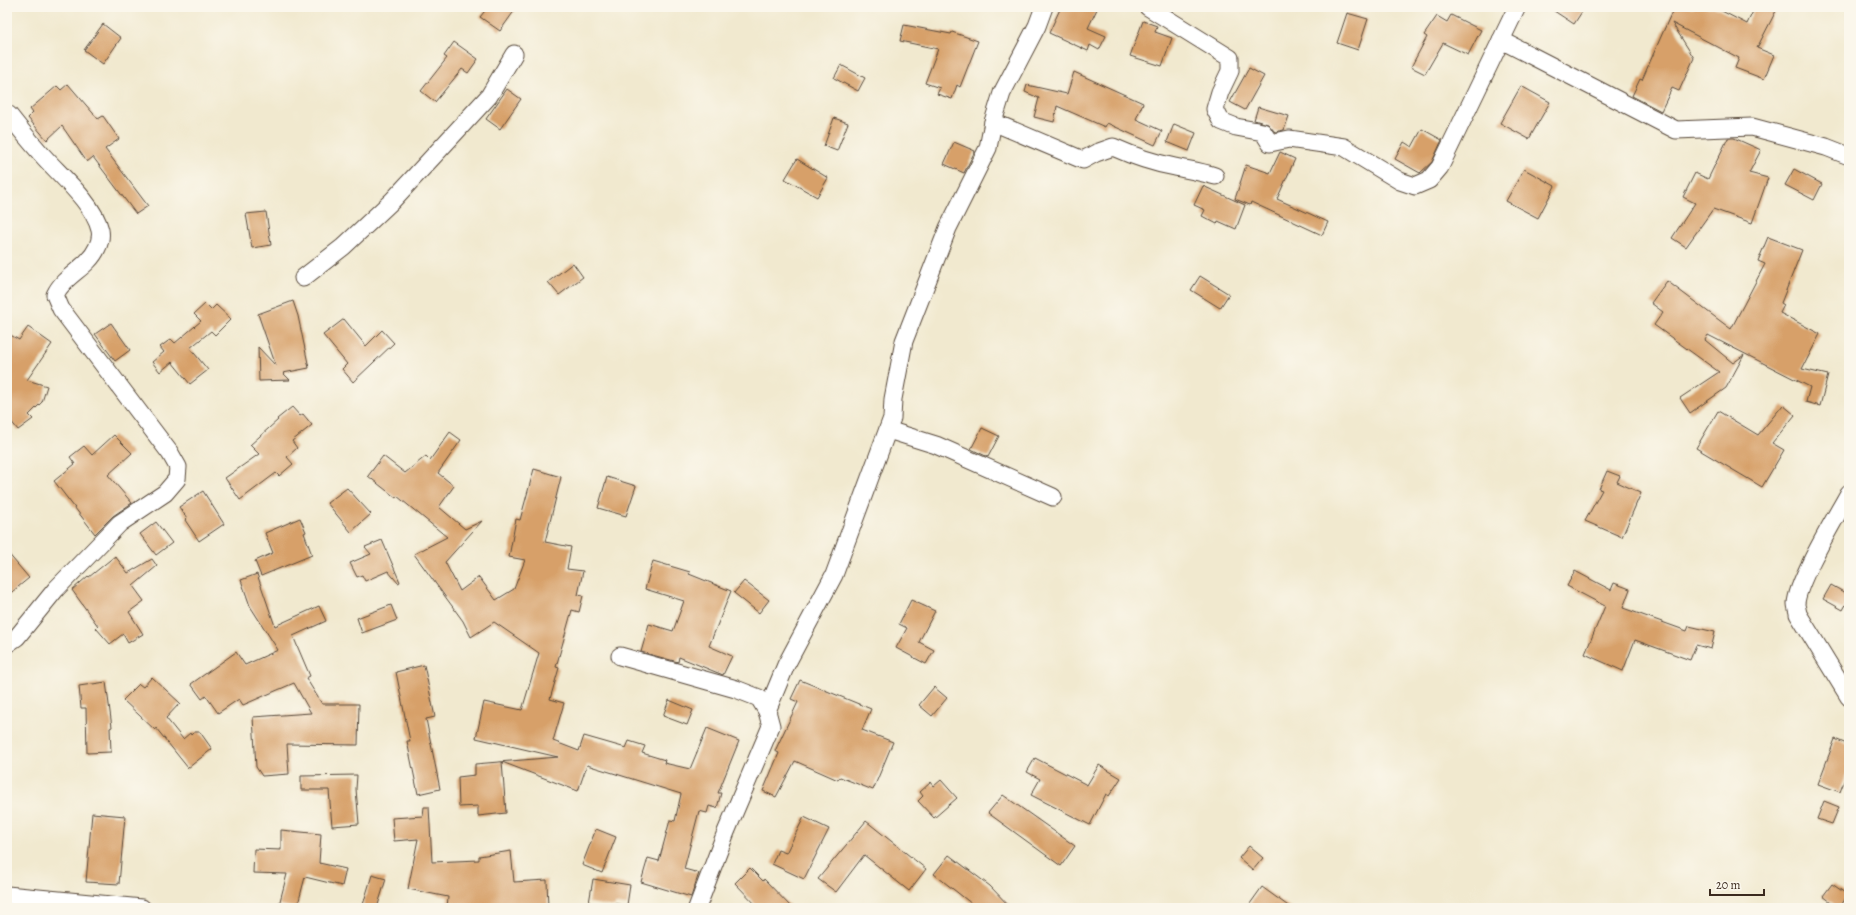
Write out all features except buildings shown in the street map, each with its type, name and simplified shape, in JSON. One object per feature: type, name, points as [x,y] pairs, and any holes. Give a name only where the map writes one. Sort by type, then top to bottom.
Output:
[{"type":"street","points":[[767,711],[786,665],[834,575],[892,418],[904,341],[948,228],[988,148],[993,122],[1002,93],[1038,26],[1044,7]]},
{"type":"street","points":[[1148,7],[1230,58],[1230,71],[1220,92],[1215,109],[1221,121],[1236,127],[1264,132],[1270,143],[1289,139],[1344,147],[1400,181],[1415,186],[1429,180],[1440,167],[1517,7]]},
{"type":"street","points":[[1501,40],[1676,130],[1752,127],[1826,147],[1849,156]]},
{"type":"street","points":[[303,278],[343,247],[398,196],[489,96],[514,54]]},
{"type":"street","points":[[7,644],[17,637],[56,589],[120,523],[164,493],[177,480],[178,467],[170,453],[61,309],[55,295],[58,289],[71,274],[87,263],[97,248],[100,237],[100,229],[92,213],[78,194],[43,156],[9,115]]},
{"type":"street","points":[[993,122],[1083,160],[1113,146],[1139,157],[1216,176]]},
{"type":"street","points":[[888,430],[936,446],[1053,497]]},
{"type":"street","points":[[1849,493],[1811,563],[1798,594],[1796,605],[1798,614],[1849,697]]},
{"type":"street","points":[[620,656],[736,689],[759,698],[767,711],[771,726],[726,832],[697,908]]},
{"type":"street","points":[[7,895],[142,908]]}]
